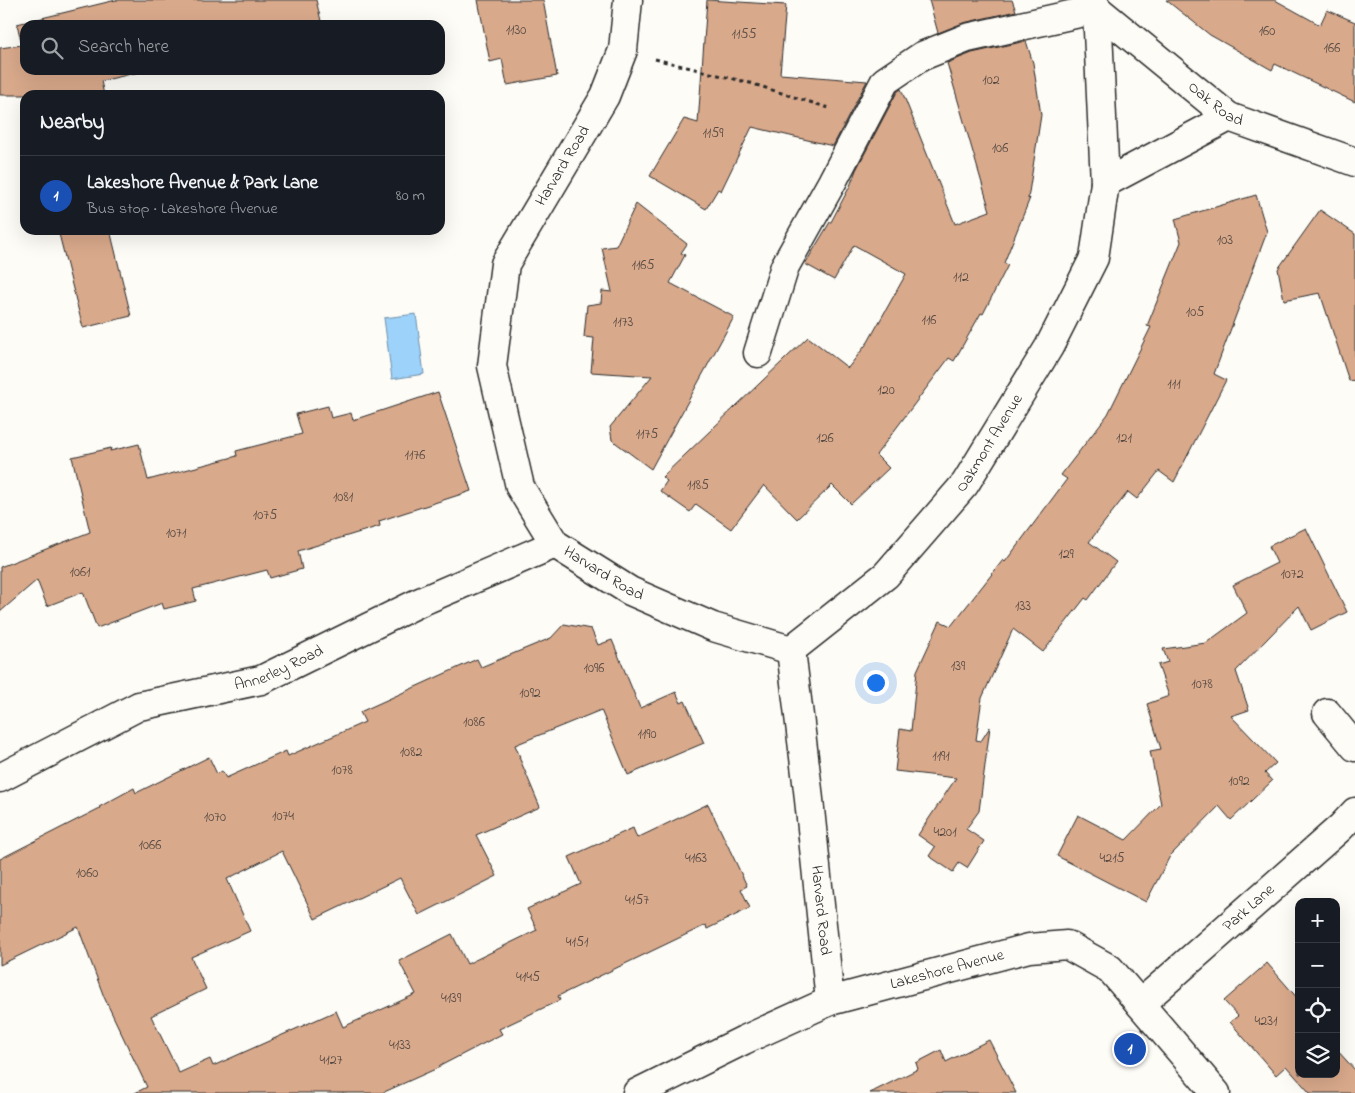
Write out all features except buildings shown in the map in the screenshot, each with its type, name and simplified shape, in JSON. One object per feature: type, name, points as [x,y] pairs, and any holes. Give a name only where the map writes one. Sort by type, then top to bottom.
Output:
[{"type":"street","name":"Harvard Road","points":[[628,0],[623,50],[605,96],[505,264],[492,366],[520,487],[555,544],[630,591],[713,627],[791,650],[830,1001]]},
{"type":"street","name":"Oak Road","points":[[1095,4],[1229,117],[1355,162]]},
{"type":"street","points":[[758,353],[786,266],[885,81],[922,56],[967,38],[1095,4]]},
{"type":"street","name":"Oakmont Avenue","points":[[791,650],[886,575],[965,484],[1049,347],[1094,258],[1105,184],[1095,4]]},
{"type":"street","points":[[1105,184],[1229,117]]},
{"type":"street","name":"Annerley Road","points":[[0,778],[139,706],[261,680],[420,602],[555,544]]},
{"type":"street","points":[[1327,713],[1355,747]]},
{"type":"street","name":"Park Lane","points":[[1140,1004],[1341,827],[1355,812]]},
{"type":"street","name":"Lakeshore Avenue","points":[[637,1093],[744,1040],[830,1001],[1029,948],[1067,945],[1110,969],[1216,1093]]},
{"type":"path","points":[[623,50],[750,83],[865,120]]},
{"type":"water","points":[[416,314],[424,374],[392,379],[384,318]]},
{"type":"place","name":"Lakeshore Avenue & Park Lane","points":[[1130,1049]]}]
